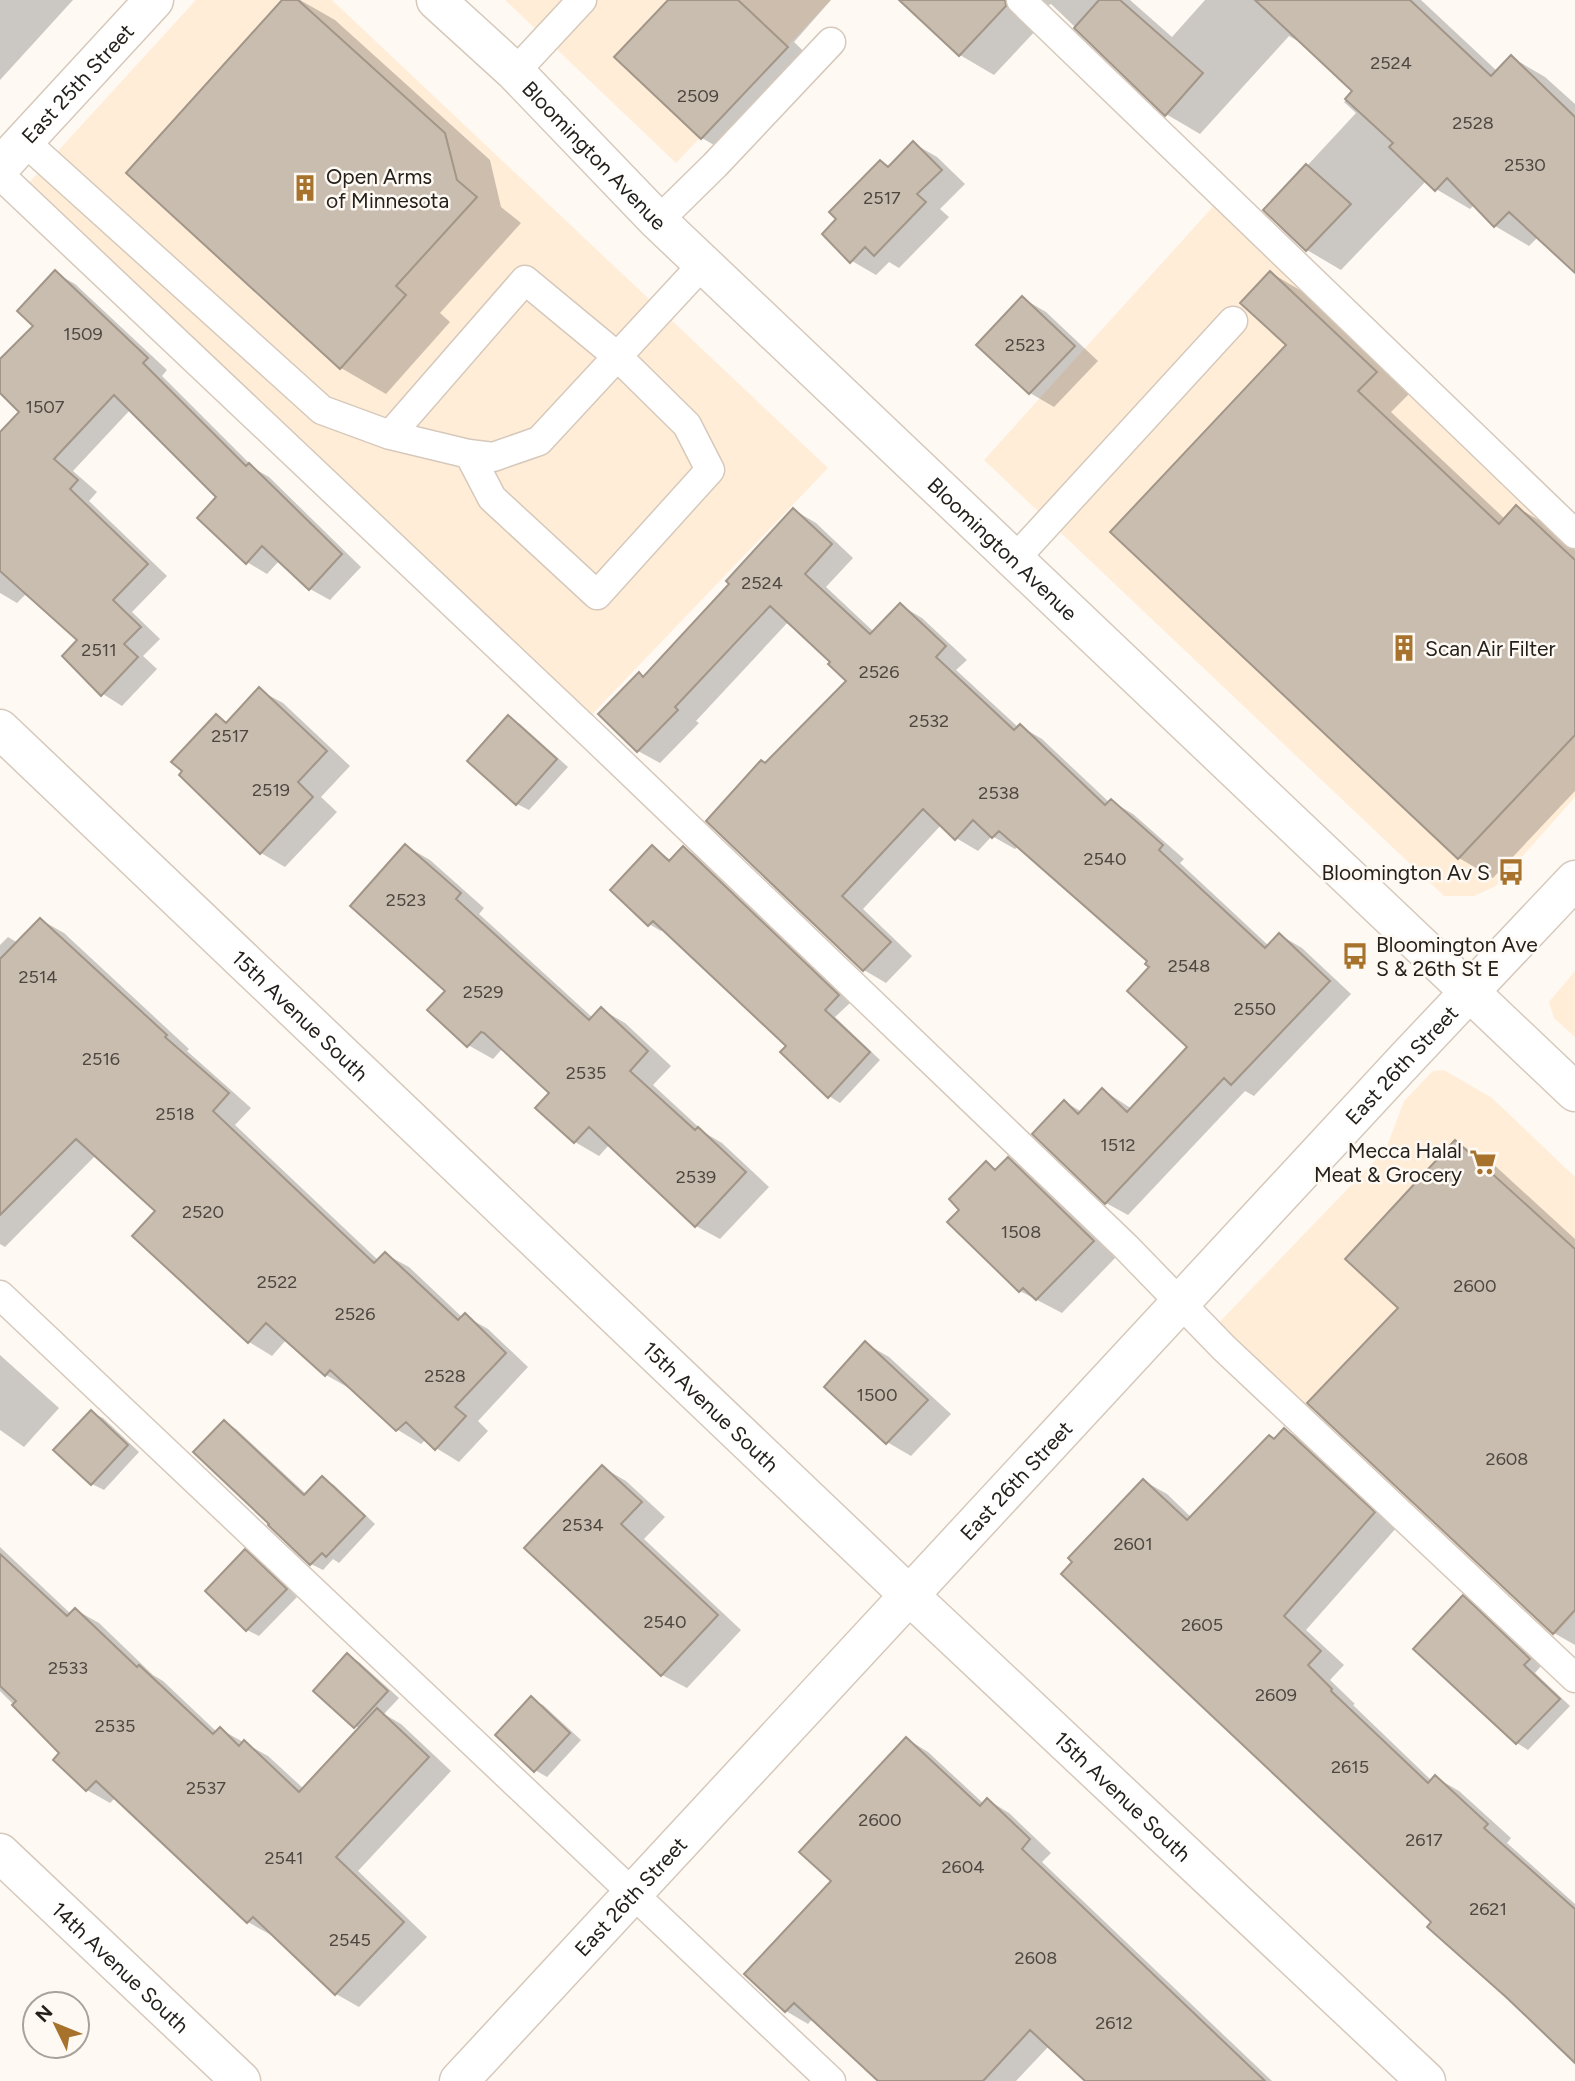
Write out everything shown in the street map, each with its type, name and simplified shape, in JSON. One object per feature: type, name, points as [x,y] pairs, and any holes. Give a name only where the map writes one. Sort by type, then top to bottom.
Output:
[{"type":"street","name":"East 25th Street","points":[[12,154],[155,0]]},
{"type":"street","name":"Bloomington Avenue","points":[[436,0],[515,72],[658,221],[1575,1092]]},
{"type":"street","name":"15th Avenue South","points":[[0,729],[910,1596],[1426,2081]]},
{"type":"street","name":"East 26th Street","points":[[459,2081],[1575,880]]},
{"type":"street","name":"14th Avenue South","points":[[0,1853],[241,2081]]},
{"type":"lane","points":[[515,72],[582,0]]},
{"type":"lane","points":[[1021,0],[1575,534]]},
{"type":"lane","points":[[658,221],[831,42]]},
{"type":"lane","points":[[12,154],[322,410],[390,435],[469,454],[493,457],[539,441],[703,264]]},
{"type":"lane","points":[[0,175],[582,726],[1126,1247],[1224,1349],[1575,1678]]},
{"type":"lane","points":[[390,435],[525,280],[618,358],[687,425],[710,470],[597,595],[492,498],[469,454]]},
{"type":"lane","points":[[1014,560],[1233,321]]},
{"type":"lane","points":[[0,1295],[831,2081]]},
{"type":"shaded area","points":[[196,0],[332,0],[828,468],[578,729],[14,199]]},
{"type":"shaded area","points":[[505,0],[831,0],[676,163]]},
{"type":"shaded area","name":"Scan Air Filter","points":[[1219,200],[1575,524],[1575,797],[1496,886],[1474,896],[1444,896],[984,460]]},
{"type":"shaded area","points":[[1575,971],[1575,1037],[1554,1018],[1549,1002]]},
{"type":"shaded area","points":[[1444,1070],[1492,1098],[1575,1177],[1575,1613],[1544,1647],[1210,1332],[1386,1149],[1404,1101],[1433,1071]]},
{"type":"building","name":"Open Arms of Minnesota","points":[[282,0],[298,0],[445,133],[457,180],[477,197],[396,286],[406,295],[340,369],[126,173]]},
{"type":"building","points":[[668,0],[738,0],[788,47],[701,139],[614,57]]},
{"type":"building","points":[[899,0],[1005,0],[1006,6],[959,56]]},
{"type":"building","points":[[1099,0],[1120,0],[1203,73],[1165,116],[1074,28]]},
{"type":"building","points":[[1255,0],[1410,0],[1491,76],[1511,55],[1575,117],[1575,273],[1509,212],[1494,227],[1447,178],[1435,191],[1389,147],[1393,143],[1345,99],[1352,91]]},
{"type":"building","points":[[913,141],[942,170],[917,194],[926,202],[874,256],[865,247],[850,263],[822,234],[836,219],[829,212],[880,160],[888,167]]},
{"type":"building","points":[[1306,164],[1351,204],[1306,251],[1263,210]]},
{"type":"building","points":[[55,270],[148,358],[143,363],[246,466],[249,463],[342,554],[309,590],[262,546],[246,564],[197,518],[216,497],[114,395],[54,459],[78,480],[70,489],[148,564],[113,600],[141,627],[124,644],[138,657],[101,696],[62,656],[77,640],[0,571],[0,432],[19,412],[0,393],[0,359],[33,326],[17,311]]},
{"type":"building","name":"Scan Air Filter","points":[[1270,271],[1377,372],[1358,391],[1499,524],[1516,505],[1575,560],[1575,735],[1458,859],[1110,532],[1286,345],[1240,303]]},
{"type":"building","points":[[1022,296],[1075,346],[1029,394],[976,345]]},
{"type":"building","points":[[793,508],[832,544],[805,574],[870,634],[900,603],[946,646],[936,657],[1014,730],[1020,724],[1105,805],[1111,799],[1163,845],[1159,850],[1265,948],[1279,933],[1330,981],[1231,1085],[1224,1078],[1105,1204],[1032,1134],[1064,1100],[1078,1114],[1102,1088],[1127,1112],[1187,1047],[1127,991],[1149,967],[1145,964],[1147,961],[999,831],[992,838],[973,820],[955,840],[923,809],[842,896],[891,942],[863,971],[706,821],[761,760],[765,763],[846,681],[828,664],[830,662],[770,606],[675,707],[678,710],[637,752],[598,714],[639,672],[643,677],[729,584],[726,581]]},
{"type":"building","points":[[259,687],[327,751],[298,782],[313,797],[260,854],[179,775],[182,771],[171,762],[216,714],[226,723]]},
{"type":"building","points":[[508,715],[557,759],[516,805],[467,761]]},
{"type":"building","points":[[405,844],[461,893],[456,899],[589,1020],[601,1007],[648,1051],[630,1071],[695,1130],[698,1127],[746,1172],[695,1227],[589,1127],[574,1143],[535,1108],[549,1093],[484,1033],[481,1032],[467,1047],[427,1010],[445,991],[350,906]]},
{"type":"building","points":[[652,845],[669,861],[683,846],[839,995],[825,1010],[870,1052],[828,1098],[780,1052],[786,1046],[653,921],[648,926],[610,890]]},
{"type":"building","points":[[40,918],[167,1035],[165,1037],[229,1093],[213,1111],[374,1263],[385,1252],[458,1320],[465,1313],[506,1353],[455,1407],[466,1416],[435,1450],[406,1422],[396,1431],[330,1370],[325,1376],[266,1323],[248,1343],[132,1236],[155,1211],[76,1139],[0,1215],[0,959]]},
{"type":"building","points":[[1455,1140],[1575,1249],[1575,1610],[1553,1634],[1307,1403],[1398,1308],[1345,1259]]},
{"type":"building","points":[[1008,1157],[1094,1241],[1036,1300],[1023,1288],[1019,1292],[947,1222],[959,1210],[949,1199],[986,1161],[995,1170]]},
{"type":"building","points":[[865,1341],[928,1400],[886,1444],[824,1387]]},
{"type":"building","points":[[91,1410],[128,1445],[91,1485],[53,1450]]},
{"type":"building","points":[[224,1420],[304,1495],[322,1476],[365,1516],[326,1557],[322,1553],[310,1565],[193,1452]]},
{"type":"building","points":[[1284,1428],[1375,1512],[1284,1616],[1321,1651],[1308,1665],[1331,1691],[1428,1783],[1435,1775],[1488,1824],[1484,1828],[1575,1909],[1575,2063],[1427,1927],[1431,1922],[1061,1574],[1072,1562],[1068,1558],[1143,1479],[1187,1520],[1269,1435],[1274,1439]]},
{"type":"building","points":[[602,1465],[642,1502],[621,1524],[718,1615],[661,1676],[524,1548]]},
{"type":"building","points":[[245,1549],[287,1589],[246,1631],[205,1591]]},
{"type":"building","points":[[0,1554],[67,1616],[75,1608],[213,1734],[220,1727],[239,1746],[244,1740],[299,1792],[377,1708],[429,1757],[336,1857],[404,1922],[335,1995],[253,1917],[247,1923],[96,1781],[86,1791],[53,1760],[59,1753],[12,1705],[16,1701],[0,1686]]},
{"type":"building","points":[[1463,1595],[1530,1659],[1524,1665],[1560,1699],[1516,1744],[1413,1649]]},
{"type":"building","points":[[347,1653],[388,1691],[354,1728],[313,1691]]},
{"type":"building","points":[[531,1696],[570,1733],[534,1772],[495,1735]]},
{"type":"building","points":[[906,1737],[980,1806],[987,1798],[1030,1839],[1022,1849],[1265,2081],[1085,2081],[1030,2030],[983,2081],[878,2081],[794,2003],[785,2012],[744,1974],[831,1881],[799,1852]]},
{"type":"place","name":"Open Arms of Minnesota","points":[[305,188]]},
{"type":"place","name":"Scan Air Filter","points":[[1404,648]]},
{"type":"place","name":"Bloomington Av S","points":[[1511,872]]},
{"type":"place","name":"Bloomington Ave S & 26th St E","points":[[1355,956]]},
{"type":"place","name":"Mecca Halal Meat & Grocery","points":[[1483,1162]]}]
